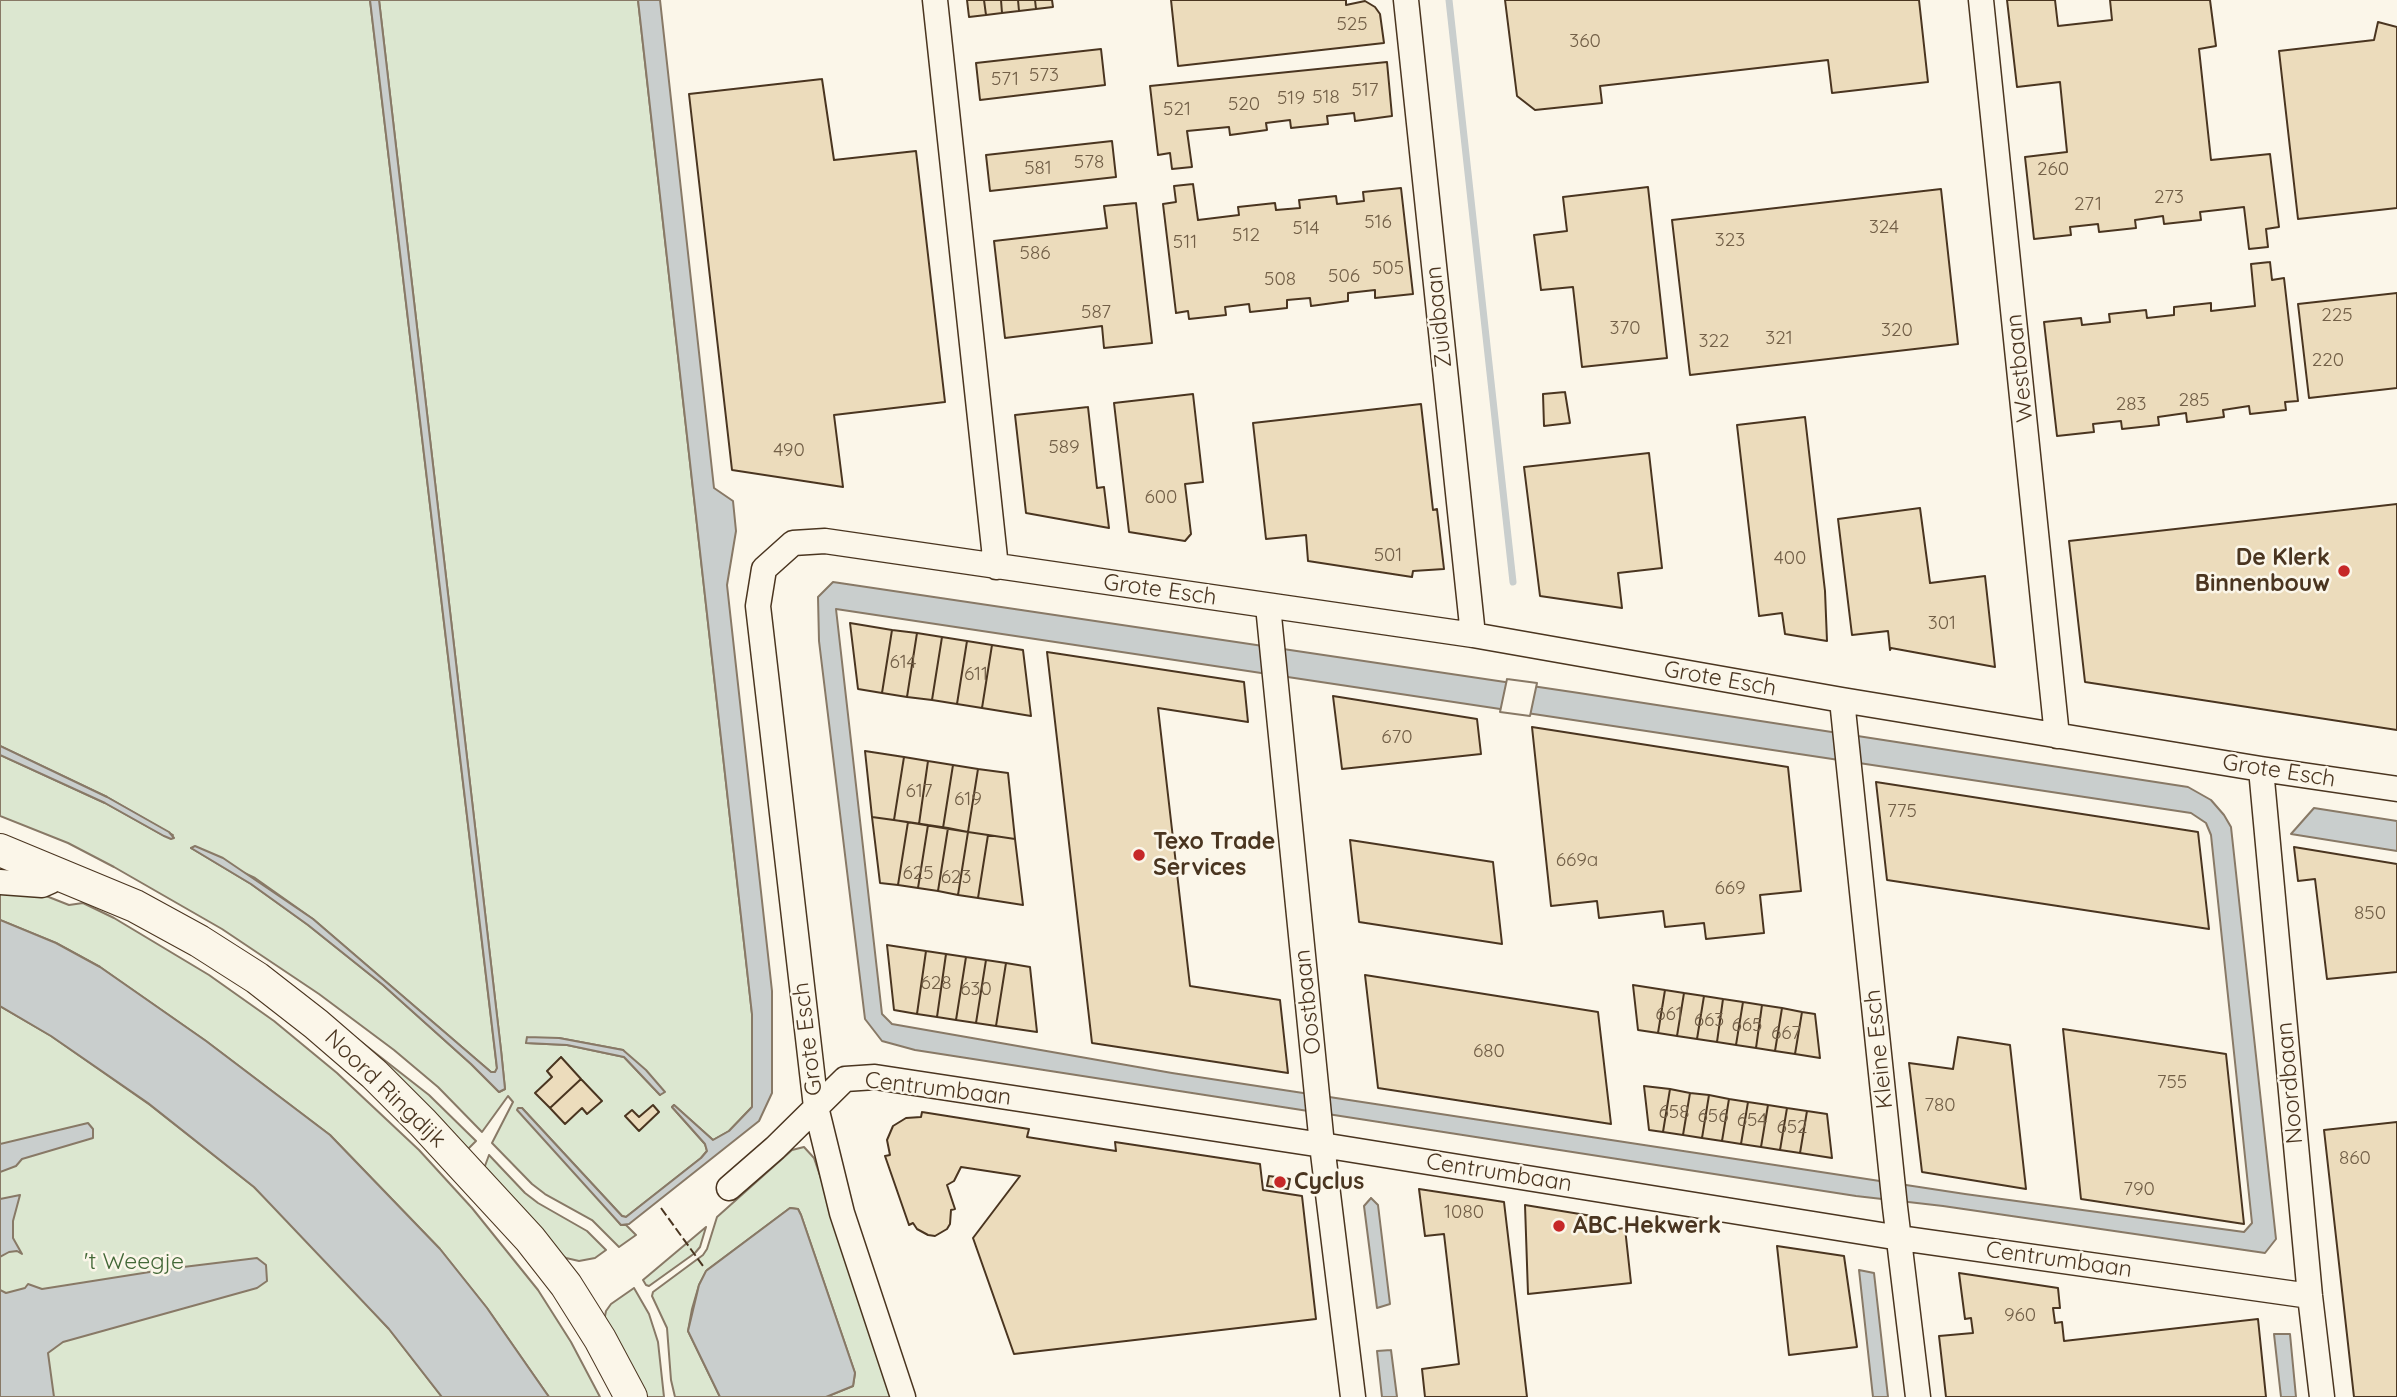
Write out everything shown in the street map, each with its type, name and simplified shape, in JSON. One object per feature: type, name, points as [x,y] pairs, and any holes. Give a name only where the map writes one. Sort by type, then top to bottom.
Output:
[{"type":"main road","name":"Noord Ringdijk","points":[[0,850],[135,906],[199,941],[257,978],[374,1074],[470,1172],[530,1239],[566,1285],[600,1339],[631,1397]]},
{"type":"main road","name":"Noord Ringdijk","points":[[57,872],[211,969],[295,1030],[370,1094],[434,1158],[541,1286],[585,1355],[606,1397]]},
{"type":"street","points":[[935,0],[996,567]]},
{"type":"street","name":"Zuidbaan","points":[[1406,0],[1472,635]]},
{"type":"street","name":"Westbaan","points":[[1981,0],[2057,736]]},
{"type":"street","name":"Grote Esch","points":[[903,1397],[842,1213],[816,1107],[758,606],[764,569],[793,544],[825,541],[1472,635],[1843,712],[2057,736],[2397,789]]},
{"type":"street","name":"Oostbaan","points":[[1268,606],[1322,1145],[1353,1397]]},
{"type":"street","name":"Kleine Esch","points":[[1843,712],[1895,1207],[1918,1397]]},
{"type":"street","name":"Noordbaan","points":[[2261,769],[2310,1296],[2322,1397]]},
{"type":"street","points":[[0,882],[42,885],[51,881],[57,872]]},
{"type":"street","name":"Centrumbaan","points":[[729,1188],[845,1079],[875,1077],[1322,1145],[1900,1238],[2310,1296]]},
{"type":"green space","points":[[0,0],[370,0],[497,1069],[495,1072],[491,1072],[313,919],[255,878],[191,848],[251,884],[308,925],[383,985],[499,1092],[505,1089],[379,0],[638,0],[752,1014],[752,1107],[729,1131],[713,1140],[674,1105],[672,1107],[705,1144],[707,1151],[626,1217],[622,1216],[522,1108],[621,1225],[626,1225],[636,1235],[619,1247],[592,1220],[532,1184],[492,1143],[513,1102],[508,1096],[482,1132],[438,1087],[394,1050],[319,994],[222,929],[68,843],[0,816],[0,755],[105,803],[164,836],[173,835],[107,797],[0,746]],"holes":[[[559,1038],[623,1050],[660,1095],[624,1057],[567,1045],[526,1043]]]},
{"type":"green space","points":[[0,889],[36,892],[69,905],[83,903],[114,918],[209,975],[274,1021],[337,1073],[419,1150],[472,1208],[538,1290],[571,1342],[600,1397],[549,1397],[487,1308],[440,1249],[330,1135],[206,1041],[100,967],[56,943],[0,920]]},
{"type":"green space","points":[[300,994],[429,1095],[476,1141],[464,1153]]},
{"type":"green space","name":"'t Weegje","points":[[0,1006],[51,1036],[150,1105],[254,1187],[305,1237],[389,1329],[442,1397],[0,1397]]},
{"type":"green space","points":[[804,1147],[814,1158],[895,1397],[826,1397],[853,1386],[855,1373],[801,1215],[798,1209],[790,1208],[707,1270],[699,1285],[688,1331],[720,1397],[675,1397],[667,1328],[652,1296],[653,1292],[703,1255],[717,1217],[792,1150]]},
{"type":"green space","points":[[489,1155],[525,1193],[587,1231],[606,1250],[595,1258],[579,1261],[566,1258],[548,1245],[482,1174]]},
{"type":"green space","points":[[706,1227],[700,1247],[695,1253],[649,1286],[646,1285],[643,1280]]},
{"type":"green space","points":[[634,1288],[649,1314],[658,1342],[664,1397],[637,1397],[604,1321],[611,1304]]},
{"type":"shaded area","points":[[370,0],[379,0],[501,1050],[505,1089],[499,1092],[383,985],[308,925],[251,884],[191,848],[195,846],[223,858],[313,919],[491,1072],[495,1072],[497,1068]]},
{"type":"shaded area","points":[[638,0],[660,0],[714,488],[733,501],[736,531],[727,585],[772,991],[772,1093],[759,1121],[629,1224],[621,1225],[518,1108],[522,1108],[622,1216],[626,1217],[707,1151],[705,1144],[672,1107],[674,1105],[713,1140],[729,1131],[752,1107],[752,1014]]},
{"type":"shaded area","points":[[833,582],[2188,787],[2211,800],[2231,827],[2276,1239],[2265,1253],[1943,1206],[1856,1196],[915,1050],[882,1041],[865,1019],[819,641],[818,597]],"holes":[[[836,609],[2191,813],[2206,823],[2211,835],[2252,1223],[2244,1232],[1965,1194],[1172,1073],[892,1024],[882,1014]]]},
{"type":"shaded area","points":[[0,746],[107,797],[169,832],[174,838],[164,836],[105,803],[0,755]]},
{"type":"shaded area","points":[[2314,808],[2397,821],[2397,851],[2291,834]]},
{"type":"shaded area","points":[[0,920],[56,943],[100,967],[206,1041],[330,1135],[440,1249],[487,1308],[549,1397],[442,1397],[389,1329],[254,1187],[148,1103],[51,1036],[0,1006]]},
{"type":"shaded area","points":[[527,1037],[559,1038],[623,1050],[646,1070],[665,1092],[660,1095],[624,1057],[567,1045],[526,1043]]},
{"type":"shaded area","points":[[88,1123],[93,1129],[93,1138],[22,1159],[16,1166],[0,1172],[0,1144]]},
{"type":"shaded area","name":"'t Weegje","points":[[20,1195],[13,1221],[13,1238],[22,1254],[17,1251],[9,1252],[0,1257],[0,1199]]},
{"type":"shaded area","points":[[1371,1198],[1378,1205],[1390,1304],[1377,1308],[1364,1206]]},
{"type":"shaded area","points":[[790,1208],[798,1209],[801,1215],[855,1373],[853,1386],[826,1397],[720,1397],[688,1331],[699,1285],[706,1271]]},
{"type":"shaded area","name":"'t Weegje","points":[[257,1258],[266,1265],[267,1281],[257,1288],[63,1342],[48,1353],[54,1397],[0,1397],[0,1290],[6,1293],[25,1288],[28,1284],[42,1289]]},
{"type":"shaded area","points":[[1859,1270],[1874,1273],[1888,1397],[1873,1397]]},
{"type":"shaded area","points":[[2274,1334],[2290,1334],[2296,1397],[2281,1397]]},
{"type":"shaded area","points":[[1391,1350],[1397,1397],[1382,1397],[1377,1351]]},
{"type":"pier","points":[[1507,679],[1537,683],[1530,716],[1500,712]]},
{"type":"building","points":[[967,0],[984,0],[986,15],[969,17]]},
{"type":"building","points":[[984,0],[1001,0],[1002,13],[986,15]]},
{"type":"building","points":[[1001,0],[1018,0],[1019,11],[1002,13]]},
{"type":"building","points":[[1018,0],[1035,0],[1036,9],[1019,11]]},
{"type":"building","points":[[1035,0],[1052,0],[1053,7],[1036,9]]},
{"type":"building","points":[[1171,0],[1346,0],[1346,5],[1365,1],[1380,14],[1384,43],[1178,66]]},
{"type":"building","points":[[1505,0],[1919,0],[1928,82],[1832,93],[1828,60],[1600,86],[1602,103],[1535,110],[1517,96]]},
{"type":"building","points":[[2007,0],[2055,0],[2058,26],[2112,20],[2110,0],[2210,0],[2216,46],[2199,49],[2211,160],[2270,154],[2279,227],[2266,229],[2268,247],[2249,249],[2244,207],[2200,212],[2201,220],[2164,224],[2163,216],[2135,220],[2136,228],[2099,232],[2098,224],[2070,227],[2071,235],[2034,239],[2025,157],[2067,152],[2060,82],[2017,87]]},
{"type":"building","points":[[2378,22],[2397,27],[2397,208],[2298,219],[2279,51],[2374,40]]},
{"type":"building","points":[[1101,49],[1105,85],[980,100],[976,63]]},
{"type":"building","points":[[1387,62],[1392,116],[1355,121],[1354,113],[1327,116],[1328,124],[1291,128],[1290,120],[1266,123],[1267,130],[1230,135],[1229,127],[1187,131],[1192,167],[1172,169],[1170,153],[1158,155],[1150,86]]},
{"type":"building","points":[[822,79],[834,160],[916,151],[945,402],[834,415],[843,487],[732,470],[689,94]]},
{"type":"building","points":[[1112,141],[1116,177],[990,191],[986,155]]},
{"type":"building","points":[[1193,184],[1198,220],[1239,215],[1238,207],[1275,203],[1276,210],[1300,208],[1299,200],[1336,196],[1337,204],[1364,201],[1363,192],[1401,188],[1413,294],[1375,298],[1375,290],[1348,293],[1348,301],[1311,306],[1310,298],[1287,300],[1287,308],[1250,312],[1249,304],[1225,307],[1226,315],[1189,319],[1188,311],[1176,313],[1163,204],[1176,202],[1174,186]]},
{"type":"building","points":[[1648,187],[1667,358],[1582,367],[1573,287],[1541,290],[1534,235],[1567,231],[1563,197]]},
{"type":"building","points":[[1941,189],[1958,344],[1690,375],[1672,220]]},
{"type":"building","points":[[1136,203],[1152,343],[1104,348],[1102,326],[1005,338],[994,241],[1107,228],[1104,206]]},
{"type":"building","points":[[2270,262],[2272,280],[2284,278],[2298,401],[2285,402],[2286,410],[2250,414],[2249,406],[2223,410],[2224,417],[2187,422],[2186,413],[2158,417],[2159,425],[2122,429],[2121,421],[2093,424],[2094,432],[2057,436],[2044,322],[2081,318],[2082,325],[2110,322],[2109,314],[2146,310],[2147,318],[2174,315],[2174,307],[2211,303],[2211,311],[2255,306],[2251,264]]},
{"type":"building","points":[[2397,293],[2397,388],[2309,398],[2298,304]]},
{"type":"building","points":[[1565,392],[1570,423],[1544,426],[1543,394]]},
{"type":"building","points":[[1193,394],[1203,482],[1185,484],[1191,534],[1185,541],[1129,532],[1114,403]]},
{"type":"building","points":[[1421,404],[1433,510],[1437,509],[1444,569],[1413,571],[1412,577],[1308,561],[1306,535],[1266,539],[1253,423]]},
{"type":"building","points":[[1088,407],[1097,488],[1104,487],[1109,528],[1026,513],[1015,415]]},
{"type":"building","points":[[1805,417],[1825,591],[1827,641],[1785,634],[1782,613],[1759,616],[1737,425]]},
{"type":"building","points":[[1649,453],[1662,568],[1618,573],[1622,608],[1540,596],[1524,467]]},
{"type":"building","points":[[2397,504],[2397,730],[2085,682],[2069,541]]},
{"type":"building","points":[[1920,508],[1930,583],[1985,576],[1995,667],[1891,648],[1890,650],[1888,631],[1852,635],[1838,519]]},
{"type":"building","points":[[850,623],[892,630],[882,693],[858,689]]},
{"type":"building","points":[[892,630],[917,633],[907,697],[882,693]]},
{"type":"building","points":[[917,633],[942,637],[932,700],[907,697]]},
{"type":"building","points":[[942,637],[967,641],[957,704],[932,700]]},
{"type":"building","points":[[967,641],[992,645],[982,708],[957,704]]},
{"type":"building","points":[[992,645],[1023,650],[1031,716],[982,708]]},
{"type":"building","points":[[1047,652],[1244,682],[1248,722],[1158,708],[1190,986],[1280,1000],[1288,1073],[1092,1043]]},
{"type":"building","points":[[1333,696],[1477,719],[1481,754],[1342,769]]},
{"type":"building","points":[[1532,727],[1788,767],[1801,891],[1760,895],[1764,933],[1706,939],[1704,923],[1665,927],[1663,911],[1599,918],[1597,901],[1551,906]]},
{"type":"building","points":[[865,751],[904,757],[894,820],[872,817]]},
{"type":"building","points":[[904,757],[928,761],[919,824],[894,820]]},
{"type":"building","points":[[928,761],[953,765],[943,828],[919,824]]},
{"type":"building","points":[[953,765],[978,769],[968,832],[943,828]]},
{"type":"building","points":[[978,769],[1008,773],[1015,839],[968,832]]},
{"type":"building","points":[[1876,782],[2198,832],[2209,929],[1887,880]]},
{"type":"building","points":[[872,817],[908,822],[898,885],[880,883]]},
{"type":"building","points":[[908,822],[928,825],[918,888],[898,885]]},
{"type":"building","points":[[928,825],[948,828],[938,891],[918,888]]},
{"type":"building","points":[[948,828],[968,832],[958,895],[938,891]]},
{"type":"building","points":[[968,832],[988,835],[978,898],[958,895]]},
{"type":"building","points":[[988,835],[1015,839],[1023,905],[978,898]]},
{"type":"building","points":[[1350,840],[1493,862],[1502,944],[1359,922]]},
{"type":"building","points":[[2294,847],[2397,864],[2397,972],[2327,979],[2315,879],[2298,881]]},
{"type":"building","points":[[887,945],[926,951],[917,1014],[894,1010]]},
{"type":"building","points":[[926,951],[946,954],[937,1017],[917,1014]]},
{"type":"building","points":[[946,954],[966,957],[956,1020],[937,1017]]},
{"type":"building","points":[[966,957],[986,960],[976,1023],[956,1020]]},
{"type":"building","points":[[986,960],[1006,963],[996,1026],[976,1023]]},
{"type":"building","points":[[1006,963],[1030,967],[1037,1032],[996,1026]]},
{"type":"building","points":[[1365,975],[1598,1012],[1611,1124],[1378,1088]]},
{"type":"building","points":[[1633,985],[1665,990],[1658,1033],[1638,1030]]},
{"type":"building","points":[[1665,990],[1684,993],[1677,1036],[1658,1033]]},
{"type":"building","points":[[1684,993],[1704,996],[1697,1039],[1677,1036]]},
{"type":"building","points":[[1704,996],[1723,999],[1717,1042],[1697,1039]]},
{"type":"building","points":[[1723,999],[1743,1002],[1736,1045],[1717,1042]]},
{"type":"building","points":[[1743,1002],[1762,1005],[1756,1048],[1736,1045]]},
{"type":"building","points":[[1762,1005],[1782,1008],[1775,1051],[1756,1048]]},
{"type":"building","points":[[1782,1008],[1802,1012],[1795,1054],[1775,1051]]},
{"type":"building","points":[[1802,1012],[1815,1014],[1820,1058],[1795,1054]]},
{"type":"building","points":[[2063,1029],[2226,1054],[2244,1224],[2081,1199]]},
{"type":"building","points":[[1958,1037],[2010,1045],[2026,1189],[1922,1172],[1909,1063],[1953,1069]]},
{"type":"building","points":[[561,1057],[581,1079],[550,1108],[535,1093],[552,1077],[547,1071]]},
{"type":"building","points":[[581,1079],[602,1101],[587,1114],[582,1108],[565,1124],[550,1108]]},
{"type":"building","points":[[1644,1086],[1670,1089],[1663,1132],[1649,1130]]},
{"type":"building","points":[[1670,1089],[1690,1093],[1683,1135],[1663,1132]]},
{"type":"building","points":[[1690,1093],[1709,1095],[1702,1138],[1683,1135]]},
{"type":"building","points":[[1709,1095],[1729,1099],[1722,1141],[1702,1138]]},
{"type":"building","points":[[1729,1099],[1748,1102],[1741,1144],[1722,1141]]},
{"type":"building","points":[[1748,1102],[1768,1105],[1761,1147],[1741,1144]]},
{"type":"building","points":[[653,1105],[659,1112],[639,1131],[625,1116],[632,1110],[639,1117]]},
{"type":"building","points":[[1768,1105],[1787,1108],[1780,1150],[1761,1147]]},
{"type":"building","points":[[1787,1108],[1807,1111],[1800,1153],[1780,1150]]},
{"type":"building","points":[[1807,1111],[1827,1114],[1832,1158],[1800,1153]]},
{"type":"building","points":[[922,1112],[1029,1129],[1027,1137],[1116,1151],[1115,1142],[1260,1164],[1263,1190],[1302,1196],[1316,1319],[1014,1354],[973,1238],[1020,1176],[961,1167],[954,1181],[947,1185],[955,1209],[951,1210],[947,1229],[935,1236],[917,1229],[913,1223],[909,1225],[885,1156],[890,1155],[887,1140],[893,1126],[906,1118],[921,1117]]},
{"type":"building","points":[[2397,1122],[2397,1397],[2354,1397],[2324,1130]]},
{"type":"building","points":[[1269,1176],[1290,1179],[1288,1189],[1267,1186]]},
{"type":"building","points":[[1419,1189],[1504,1202],[1527,1397],[1425,1397],[1422,1369],[1459,1364],[1444,1234],[1425,1236]]},
{"type":"building","points":[[1525,1205],[1592,1216],[1593,1232],[1625,1228],[1631,1283],[1528,1294]]},
{"type":"building","points":[[1777,1246],[1844,1256],[1857,1347],[1789,1355]]},
{"type":"building","points":[[1959,1273],[2058,1288],[2060,1308],[2053,1308],[2055,1323],[2062,1322],[2064,1341],[2258,1319],[2266,1397],[1946,1397],[1939,1336],[1973,1333],[1971,1318],[1965,1319]]},
{"type":"waterway","points":[[1449,0],[1513,582]]},
{"type":"fence","points":[[661,1208],[703,1266]]},
{"type":"place","name":"De Klerk Binnenbouw","points":[[2344,571]]},
{"type":"place","name":"Texo Trade Services","points":[[1139,855]]},
{"type":"place","name":"Cyclus","points":[[1280,1182]]},
{"type":"place","name":"ABC Hekwerk","points":[[1559,1226]]}]
